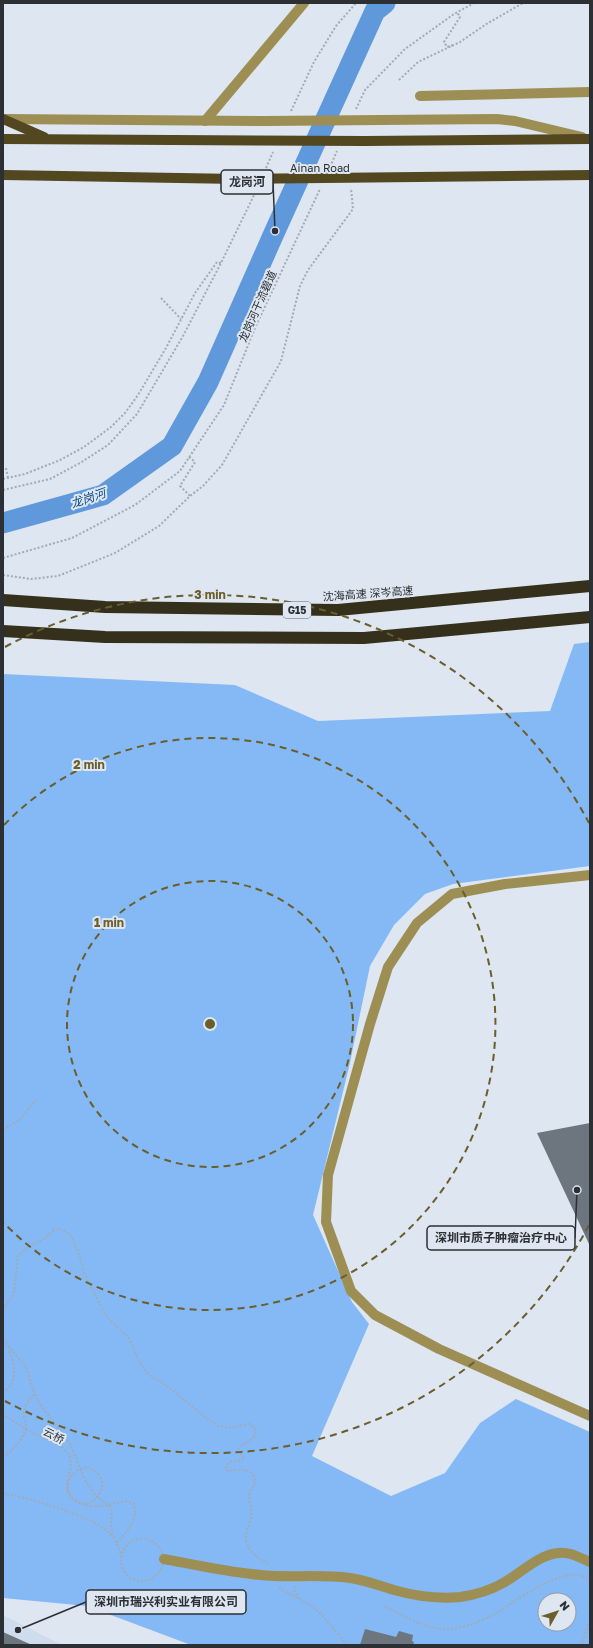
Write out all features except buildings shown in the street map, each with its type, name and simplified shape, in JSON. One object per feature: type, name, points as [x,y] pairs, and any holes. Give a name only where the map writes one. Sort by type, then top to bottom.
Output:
[{"type":"highway","name":"沈海高速 深岑高速","points":[[3,600],[105,607],[338,610],[590,586]]},
{"type":"highway","points":[[3,631],[105,637],[364,638],[590,617]]},
{"type":"main road","points":[[3,119],[48,139]]},
{"type":"main road","points":[[3,138],[365,141],[590,139]]},
{"type":"main road","name":"Ainan Road","points":[[3,175],[238,180],[590,175]]},
{"type":"street","points":[[205,121],[304,3]]},
{"type":"street","points":[[420,96],[590,92]]},
{"type":"street","points":[[3,119],[205,121],[497,119],[515,121],[590,139]]},
{"type":"street","points":[[590,875],[505,884],[452,894],[417,924],[388,967],[370,1024],[328,1175],[326,1222],[351,1291],[375,1315],[439,1349],[590,1416]]},
{"type":"street","points":[[164,1559],[232,1572],[275,1576],[328,1575],[372,1582],[412,1595],[433,1597],[460,1597],[482,1592],[502,1584],[546,1555],[560,1552],[573,1554],[590,1562]]},
{"type":"path","points":[[288,116],[314,62],[336,26],[356,3]]},
{"type":"path","points":[[355,111],[365,90],[405,49],[458,12],[474,3]]},
{"type":"path","points":[[398,80],[418,62],[460,42],[488,23],[523,3]]},
{"type":"path","points":[[458,12],[460,17],[444,42],[447,46],[460,42]]},
{"type":"path","points":[[264,174],[276,145]]},
{"type":"path","points":[[330,168],[339,146]]},
{"type":"path","points":[[3,575],[31,579],[58,576],[115,553],[159,526],[190,496],[204,486],[222,465],[281,361],[300,286],[308,270],[353,209],[350,179]]},
{"type":"path","name":"龙岗河干流碧道","points":[[3,558],[72,538],[128,509],[180,471],[224,405],[256,328],[323,182]]},
{"type":"path","points":[[3,490],[50,479],[80,463],[108,445],[137,414],[183,336],[222,263],[257,189]]},
{"type":"path","points":[[3,479],[25,474],[60,460],[84,447],[110,427],[125,413],[138,395],[166,348],[195,293],[217,262],[222,263]]},
{"type":"path","points":[[161,298],[181,319]]},
{"type":"path","points":[[189,458],[195,462],[180,486],[190,496]]},
{"type":"path","points":[[6,468],[8,478]]},
{"type":"path","points":[[3,1130],[18,1120],[36,1100]]},
{"type":"path","points":[[3,1310],[14,1293],[18,1256],[28,1247],[42,1240],[54,1230],[60,1229],[72,1237],[80,1257],[84,1273],[104,1312],[109,1319],[129,1338],[138,1359],[146,1372],[166,1385],[218,1426],[229,1428],[250,1424],[256,1430],[256,1434],[253,1438],[240,1446],[237,1450],[238,1453],[243,1455],[244,1458],[230,1462],[226,1466],[226,1469],[229,1471],[247,1471],[255,1480],[249,1497],[252,1513],[246,1531],[246,1538],[251,1552],[273,1568],[277,1584],[282,1590],[312,1606],[323,1616],[347,1644],[351,1645]]},
{"type":"path","points":[[3,1340],[9,1349],[26,1367],[40,1404],[68,1442],[86,1482],[97,1497],[109,1505],[112,1511],[111,1526],[113,1537],[121,1555],[122,1568],[129,1578],[140,1582],[152,1580],[161,1571],[164,1559],[160,1548],[150,1540],[138,1539],[127,1544],[121,1555]]},
{"type":"path","points":[[3,1393],[12,1384],[15,1374],[9,1349]]},
{"type":"path","points":[[3,1457],[19,1442],[24,1433],[26,1425],[24,1412],[28,1401],[35,1393]]},
{"type":"path","name":"云桥","points":[[3,1413],[28,1430],[63,1448],[69,1454],[72,1467],[67,1486],[68,1493],[73,1500],[80,1503],[88,1503],[99,1496],[102,1491],[102,1484],[96,1473],[86,1468],[79,1469],[73,1473],[67,1486],[73,1499],[80,1503],[91,1506],[127,1501],[134,1504],[134,1514],[129,1530],[116,1543]]},
{"type":"path","points":[[3,1494],[21,1497],[90,1520],[106,1530],[113,1537]]},
{"type":"path","points":[[384,1606],[424,1625],[447,1629],[468,1625],[492,1615],[545,1583],[559,1577],[575,1574],[588,1580],[590,1583]]},
{"type":"path","points":[[581,1645],[590,1622]]},
{"type":"shaded area","points":[[590,642],[590,866],[453,884],[425,894],[394,925],[370,966],[349,1067],[313,1215],[352,1302],[369,1324],[312,1456],[391,1496],[445,1473],[480,1423],[516,1399],[590,1432],[590,1645],[191,1645],[87,1606],[3,1598],[3,674],[235,685],[318,721],[550,711],[574,644]]},
{"type":"shaded area","points":[[3,1615],[62,1645],[3,1645]]},
{"type":"waterway","name":"龙岗河","points":[[3,523],[103,495],[172,446],[208,382],[375,11],[385,3]]},
{"type":"place","name":"龙岗河","points":[[275,231]]},
{"type":"place","name":"深圳市质子肿瘤治疗中心","points":[[577,1190]]},
{"type":"place","name":"深圳市瑞兴利实业有限公司","points":[[18,1630]]}]
